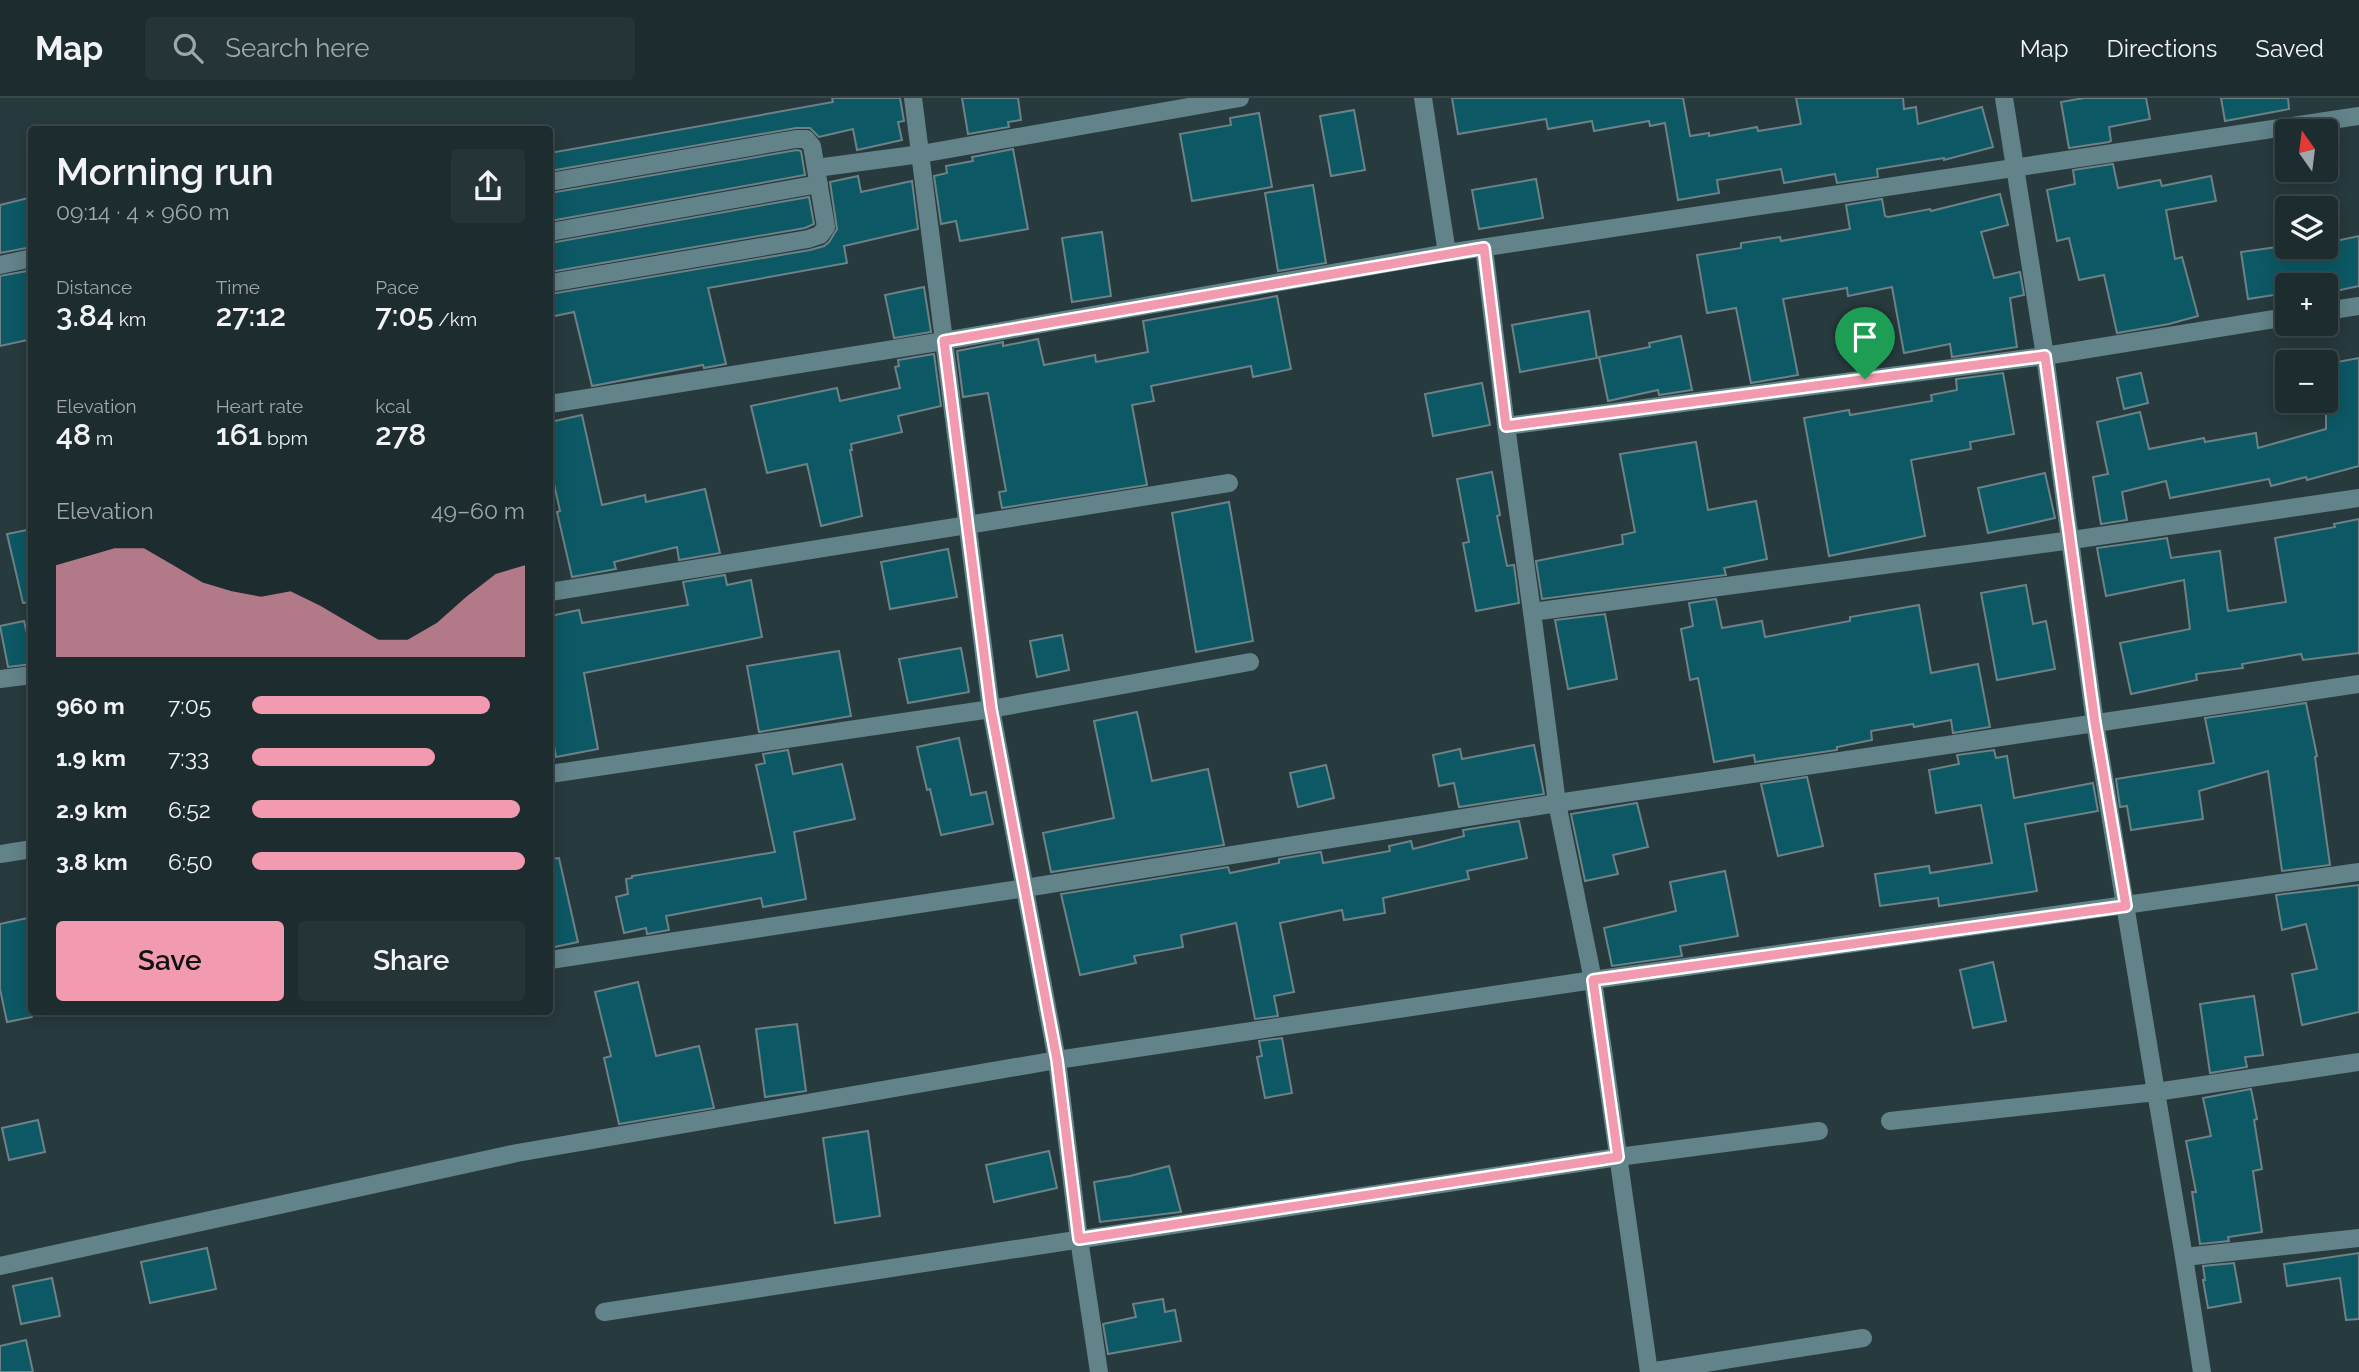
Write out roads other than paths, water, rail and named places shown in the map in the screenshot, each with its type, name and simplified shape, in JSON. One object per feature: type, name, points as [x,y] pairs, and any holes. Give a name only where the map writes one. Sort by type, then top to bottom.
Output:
[{"type":"street","points":[[913,98],[991,709],[1057,1060],[1099,1372]]},
{"type":"street","points":[[553,231],[921,154],[1240,98]]},
{"type":"street","points":[[1423,98],[1447,253]]},
{"type":"street","points":[[2004,98],[2072,541],[2095,723],[2202,1372]]},
{"type":"street","points":[[553,404],[944,341],[1447,253],[2359,116]]},
{"type":"street","points":[[553,181],[806,139],[812,146],[825,217],[825,227],[820,235],[808,239],[553,282]]},
{"type":"street","points":[[1484,248],[1557,803],[1593,980],[1649,1372],[1863,1338]]},
{"type":"street","points":[[0,265],[28,259]]},
{"type":"street","points":[[2338,309],[2359,306]]},
{"type":"street","points":[[1506,426],[2045,356],[2275,319]]},
{"type":"street","points":[[553,592],[1229,483]]},
{"type":"street","points":[[1532,612],[2072,541],[2359,498]]},
{"type":"street","points":[[553,774],[991,709],[1250,662]]},
{"type":"street","points":[[0,679],[28,676]]},
{"type":"street","points":[[553,960],[1557,803],[2359,684]]},
{"type":"street","points":[[0,854],[28,850]]},
{"type":"street","points":[[5,1265],[517,1153],[1057,1060],[1593,980],[2359,872]]},
{"type":"street","points":[[1890,1121],[2155,1092],[2359,1062]]},
{"type":"street","points":[[604,1312],[1618,1157],[1819,1131]]},
{"type":"street","points":[[2184,1257],[2359,1238]]}]
